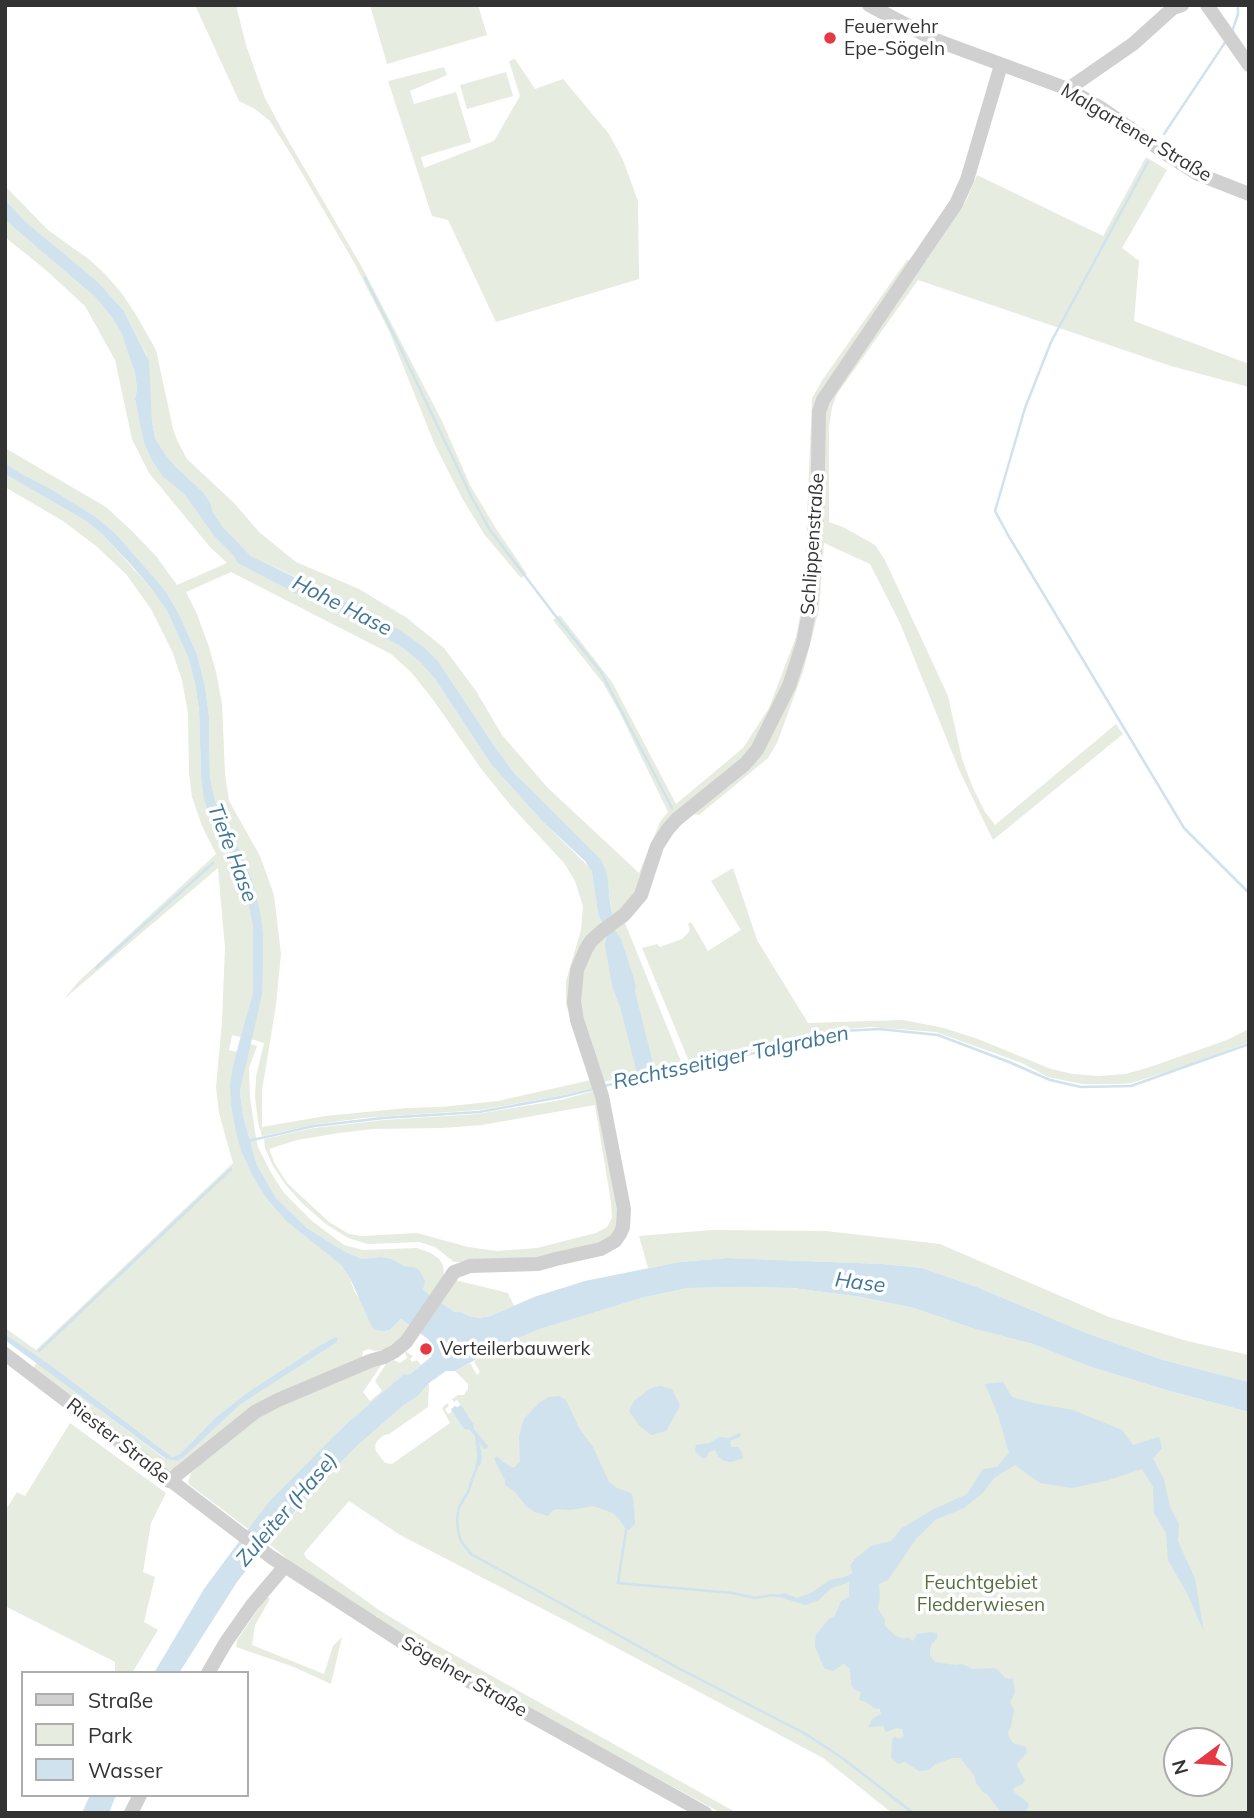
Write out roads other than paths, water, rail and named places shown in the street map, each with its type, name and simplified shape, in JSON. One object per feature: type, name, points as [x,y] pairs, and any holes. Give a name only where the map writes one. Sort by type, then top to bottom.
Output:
[{"type":"street","name":"Malgartener Straße","points":[[869,5],[933,39],[1068,89],[1101,108],[1198,174],[1249,194]]},
{"type":"street","points":[[1207,5],[1249,65]]},
{"type":"street","points":[[1068,89],[1133,44],[1175,6]]},
{"type":"street","name":"Schlippenstraße","points":[[169,1481],[255,1412],[384,1357],[406,1342],[454,1272],[470,1266],[538,1264],[601,1249],[615,1239],[624,1220],[624,1209],[602,1096],[577,1020],[574,1002],[577,970],[591,941],[624,915],[640,895],[662,836],[677,819],[745,764],[757,750],[789,686],[803,643],[812,596],[819,412],[822,400],[956,204],[967,180],[1001,65]]},
{"type":"street","name":"Riester Straße","points":[[5,1354],[231,1526]]},
{"type":"street","name":"Sögelner Straße","points":[[231,1526],[271,1557],[425,1656],[705,1813]]},
{"type":"street","points":[[209,1671],[252,1605],[285,1566]]},
{"type":"street","points":[[131,1813],[139,1797]]},
{"type":"water","points":[[5,200],[26,222],[97,281],[124,311],[149,361],[155,438],[176,467],[203,492],[222,526],[251,556],[383,620],[425,648],[438,661],[515,774],[601,860],[608,881],[611,919],[621,939],[636,987],[631,1004],[621,1006],[612,986],[605,945],[607,933],[598,914],[592,872],[585,861],[542,821],[491,764],[435,679],[421,663],[403,648],[357,621],[238,563],[214,536],[184,494],[162,476],[151,459],[144,443],[135,399],[135,373],[122,334],[111,316],[95,297],[5,220]]},
{"type":"water","points":[[5,463],[96,517],[116,534],[165,590],[197,654],[209,716],[210,778],[214,796],[219,813],[252,880],[263,934],[262,995],[240,1091],[243,1116],[257,1165],[276,1198],[307,1228],[362,1259],[380,1257],[414,1267],[425,1281],[423,1289],[432,1297],[455,1312],[478,1318],[491,1316],[534,1297],[585,1281],[679,1262],[727,1258],[922,1268],[1163,1360],[1249,1382],[1249,1412],[1088,1366],[1033,1344],[975,1329],[914,1308],[861,1297],[793,1288],[741,1287],[688,1288],[645,1297],[540,1329],[500,1346],[455,1371],[446,1371],[429,1383],[418,1396],[357,1446],[277,1531],[237,1582],[180,1671],[155,1671],[204,1589],[270,1501],[345,1425],[403,1375],[410,1374],[431,1357],[434,1348],[428,1339],[401,1319],[390,1330],[375,1330],[341,1265],[286,1221],[266,1198],[253,1177],[236,1132],[230,1085],[253,992],[253,928],[246,893],[234,860],[211,819],[204,799],[199,710],[188,657],[167,611],[150,587],[101,533],[86,521],[5,474]]},
{"type":"water","points":[[5,1334],[52,1366],[172,1457],[180,1454],[216,1417],[248,1392],[322,1344],[336,1337],[338,1339],[336,1343],[241,1404],[177,1461],[166,1459],[5,1340]]},
{"type":"water","points":[[1003,1382],[1012,1397],[1073,1410],[1122,1430],[1133,1445],[1159,1437],[1162,1448],[1153,1459],[1164,1479],[1170,1507],[1179,1524],[1178,1541],[1195,1579],[1204,1632],[1188,1595],[1168,1560],[1166,1533],[1154,1513],[1153,1487],[1142,1469],[1072,1488],[1040,1483],[1015,1465],[994,1478],[983,1493],[964,1508],[935,1520],[916,1539],[888,1580],[879,1584],[878,1609],[885,1620],[885,1626],[896,1636],[905,1639],[908,1637],[913,1641],[917,1634],[937,1633],[938,1637],[930,1650],[930,1656],[935,1662],[962,1664],[973,1669],[994,1668],[1005,1678],[1013,1679],[1015,1693],[1010,1702],[1014,1710],[1008,1731],[1013,1743],[1026,1747],[1027,1753],[1017,1765],[1025,1781],[1013,1791],[1028,1803],[1024,1813],[1003,1813],[999,1810],[976,1783],[974,1775],[960,1758],[952,1758],[934,1765],[929,1770],[919,1771],[905,1762],[898,1764],[891,1758],[892,1739],[904,1736],[902,1729],[886,1732],[883,1726],[868,1727],[873,1718],[881,1714],[880,1709],[859,1700],[861,1692],[854,1689],[850,1669],[844,1664],[833,1671],[824,1668],[815,1646],[816,1634],[835,1616],[841,1601],[849,1597],[849,1582],[830,1589],[819,1600],[806,1605],[776,1596],[784,1593],[797,1598],[811,1593],[830,1580],[853,1573],[850,1566],[871,1546],[891,1541],[902,1528],[967,1494],[983,1469],[997,1467],[1009,1453],[985,1384]]},
{"type":"water","points":[[661,1386],[672,1389],[680,1406],[666,1431],[651,1435],[629,1411],[634,1401],[651,1388]]},
{"type":"water","points":[[559,1396],[566,1400],[609,1482],[631,1493],[635,1524],[629,1530],[626,1530],[613,1513],[593,1506],[553,1510],[548,1516],[535,1512],[505,1485],[494,1459],[497,1456],[515,1467],[520,1461],[519,1436],[524,1419],[539,1403],[549,1397]]},
{"type":"water","points":[[461,1405],[474,1429],[488,1446],[484,1449],[479,1443],[482,1456],[481,1464],[476,1468],[475,1436],[470,1430],[464,1429],[451,1409]]},
{"type":"water","points":[[739,1433],[740,1437],[730,1441],[731,1447],[738,1447],[743,1458],[724,1461],[715,1450],[702,1458],[695,1451],[696,1445],[709,1443],[720,1437],[729,1438]]},
{"type":"water","points":[[89,1797],[115,1797],[109,1813],[82,1813]]},
{"type":"waterway","points":[[1232,32],[1238,5]]},
{"type":"waterway","points":[[1164,134],[1226,41]]},
{"type":"waterway","points":[[1148,162],[1051,342],[1025,408],[995,511],[1184,828],[1249,893]]},
{"type":"waterway","points":[[365,278],[490,530],[601,672],[672,808]]},
{"type":"waterway","name":"Tiefe Hase","points":[[96,968],[213,863]]},
{"type":"waterway","name":"Hohe Hase","points":[[623,981],[647,1076]]},
{"type":"waterway","name":"Rechtsseitiger Talgraben","points":[[604,1086],[842,1031],[879,1029],[938,1035],[1050,1080],[1081,1087],[1131,1086],[1249,1044]]},
{"type":"waterway","name":"Rechtsseitiger Talgraben","points":[[248,1141],[314,1126],[383,1118],[479,1112],[594,1089]]},
{"type":"waterway","points":[[39,1351],[231,1169]]},
{"type":"waterway","points":[[478,1463],[468,1492],[459,1507],[457,1519],[461,1541],[471,1554],[680,1669],[804,1733],[841,1757],[913,1813]]},
{"type":"waterway","points":[[626,1530],[618,1583],[733,1593],[755,1598],[778,1596]]},
{"type":"place","name":"Feuerwehr Epe-Sögeln","points":[[830,38]]},
{"type":"place","name":"Verteilerbauwerk","points":[[426,1349]]},
{"type":"water label","name":"Hase","points":[[860,1283]]},
{"type":"water label","name":"Zuleiter (Hase)","points":[[287,1510]]},
{"type":"park label","name":"Feuchtgebiet Fledderwiesen","points":[[981,1594]]}]
